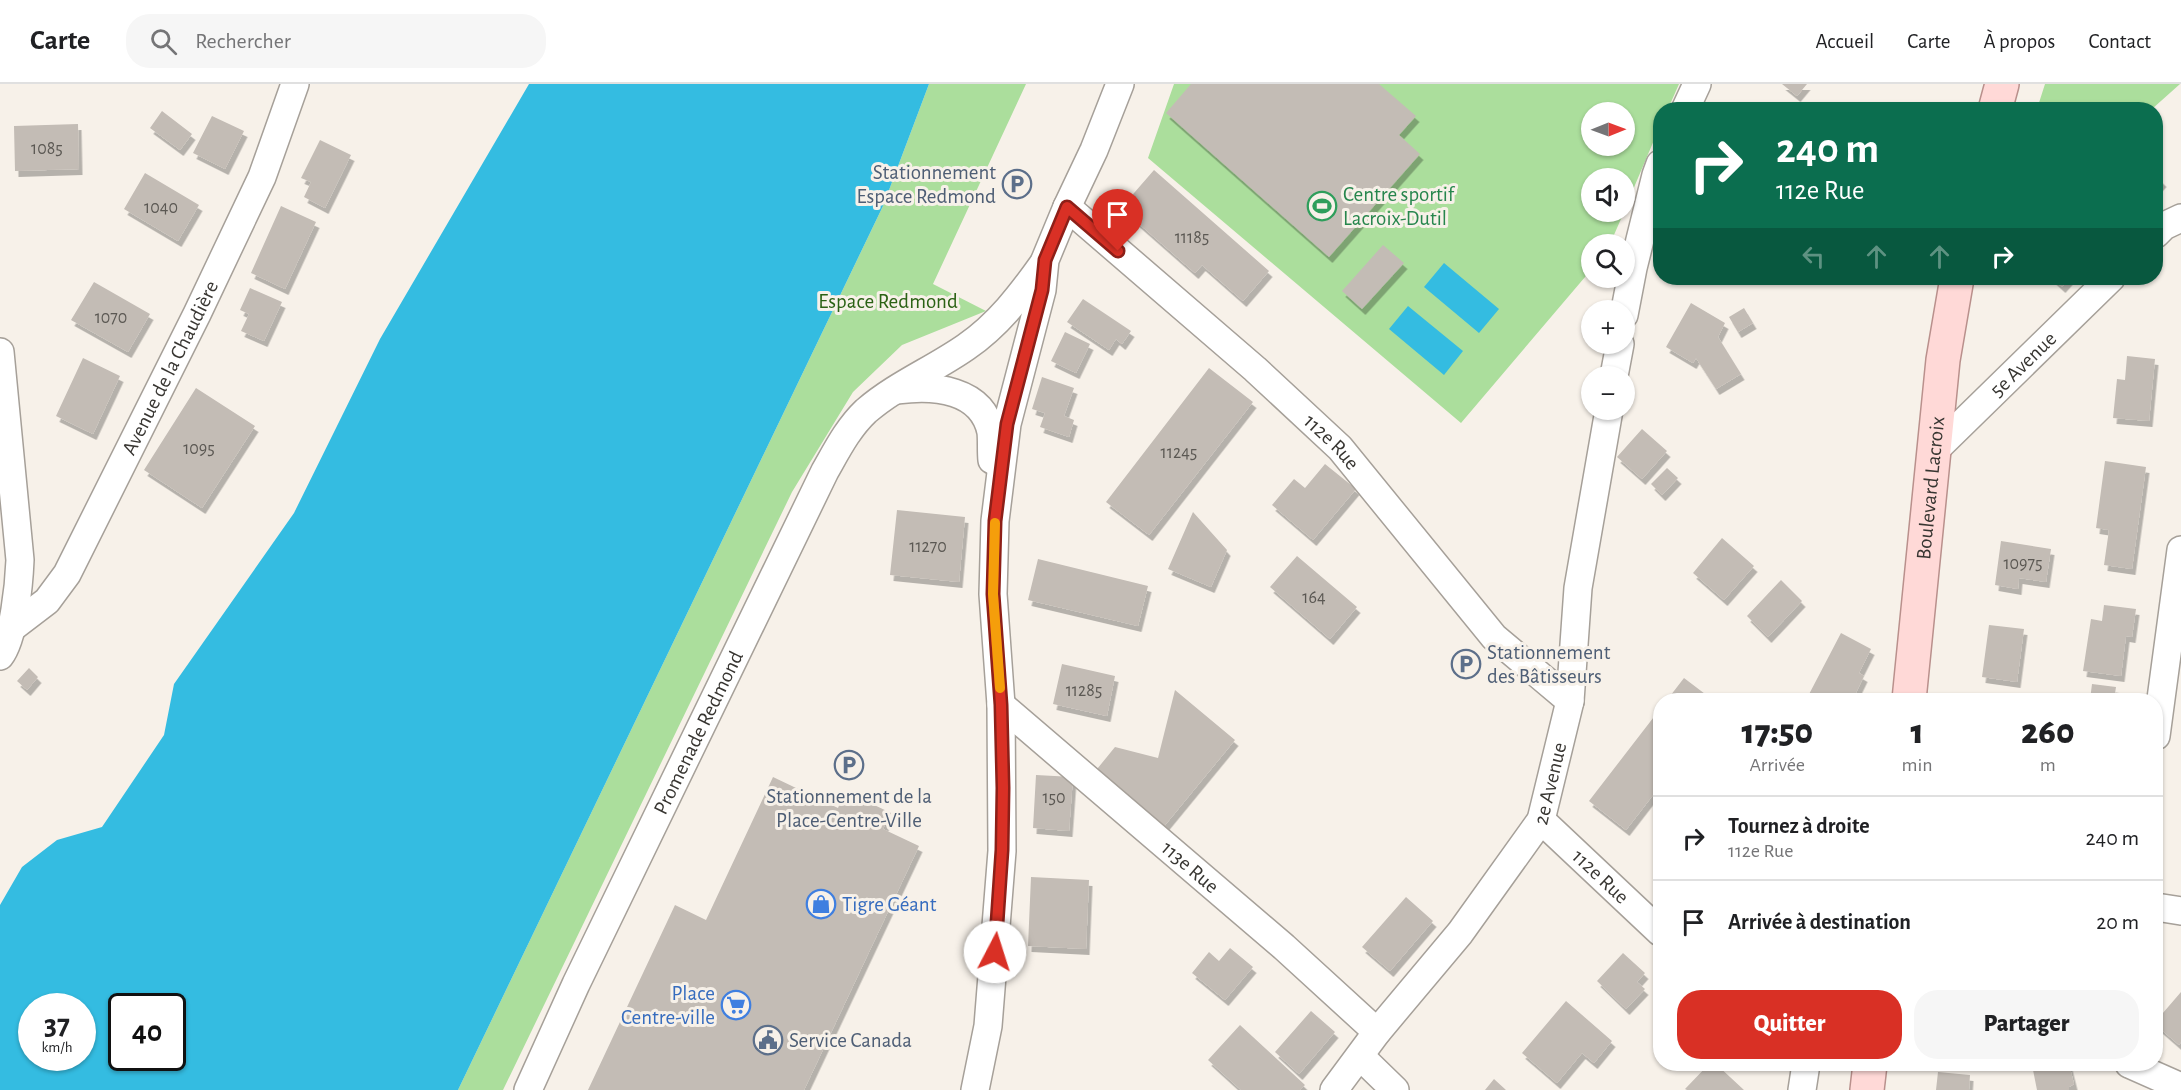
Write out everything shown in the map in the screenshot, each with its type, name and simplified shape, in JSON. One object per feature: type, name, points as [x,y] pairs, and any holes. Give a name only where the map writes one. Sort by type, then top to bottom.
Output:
[{"type":"main road","points":[[1997,102],[2002,84]]},
{"type":"main road","name":"Boulevard Lacroix","points":[[1910,693],[1942,360],[1956,285]]},
{"type":"main road","points":[[1867,1090],[1869,1071]]},
{"type":"street","name":"Avenue de la Chaudière","points":[[9,630],[47,601],[67,574],[197,314],[262,177],[295,84]]},
{"type":"street","points":[[995,521],[1007,424],[1042,290],[1045,260],[1094,150],[1120,84]]},
{"type":"street","points":[[1689,102],[1697,84]]},
{"type":"street","points":[[1627,300],[1653,187]]},
{"type":"street","name":"112e Rue","points":[[1067,207],[1255,369],[1340,448],[1494,637],[1570,701]]},
{"type":"street","points":[[2163,227],[2181,218]]},
{"type":"street","name":"Promenade Redmond","points":[[528,1090],[576,984],[825,471],[844,437],[865,412],[893,390],[967,346],[990,327],[1015,303],[1045,260]]},
{"type":"street","name":"5e Avenue","points":[[1935,450],[2104,285]]},
{"type":"street","points":[[0,351],[4,455],[20,560],[19,586],[4,651],[0,656]]},
{"type":"street","points":[[893,390],[917,387],[946,390],[970,398],[982,411],[991,431],[995,521],[993,594],[1001,705],[1002,850],[988,1026],[975,1090]]},
{"type":"street","name":"2e Avenue","points":[[1334,1090],[1377,1032],[1460,933],[1541,820],[1570,701],[1578,588],[1606,420]]},
{"type":"street","points":[[2162,693],[2181,550]]},
{"type":"street","name":"113e Rue","points":[[1001,705],[1284,946],[1377,1032]]},
{"type":"street","name":"112e Rue","points":[[1541,820],[1653,925]]},
{"type":"street","points":[[2163,908],[2181,911]]},
{"type":"street","points":[[1360,1056],[1395,1090]]},
{"type":"street","points":[[1803,1090],[1805,1071]]},
{"type":"street","points":[[2144,1071],[2181,1087]]},
{"type":"green space","name":"Espace Redmond","points":[[929,84],[1026,84],[933,284],[986,311],[902,345],[853,392],[792,492],[503,1090],[458,1090],[883,206]]},
{"type":"green space","points":[[1174,84],[1679,84],[1671,102],[1653,102],[1653,143],[1635,185],[1635,168],[1581,168],[1581,222],[1620,222],[1614,234],[1581,234],[1581,282],[1461,423],[1148,158]]},
{"type":"green space","points":[[2045,84],[2180,84],[2160,102],[2039,102]]},
{"type":"water","points":[[529,84],[929,84],[883,206],[458,1090],[0,1090],[0,905],[22,867],[57,840],[102,827],[164,735],[174,684],[294,513],[380,339]]},
{"type":"water","points":[[1444,263],[1499,309],[1479,333],[1424,287]]},
{"type":"water","points":[[1408,306],[1463,351],[1444,375],[1389,329]]},
{"type":"building","name":"Centre sportif Lacroix-Dutil","points":[[1191,84],[1379,84],[1416,116],[1399,135],[1420,154],[1329,257],[1166,113]]},
{"type":"building","points":[[1782,84],[1807,84],[1797,96]]},
{"type":"building","points":[[162,111],[192,134],[180,150],[150,128]]},
{"type":"building","points":[[212,116],[244,131],[225,169],[193,153]]},
{"type":"building","points":[[78,124],[79,169],[15,171],[14,126]]},
{"type":"building","points":[[320,140],[351,155],[325,208],[304,197],[311,182],[301,178]]},
{"type":"building","points":[[1154,170],[1269,271],[1243,301],[1202,265],[1195,273],[1121,208]]},
{"type":"building","points":[[145,173],[199,205],[178,241],[124,209]]},
{"type":"building","points":[[281,206],[316,222],[285,289],[251,273]]},
{"type":"building","points":[[1383,245],[1404,263],[1362,309],[1342,291]]},
{"type":"building","points":[[94,282],[150,314],[128,352],[71,320]]},
{"type":"building","points":[[250,288],[282,302],[264,341],[241,331],[249,314],[240,310]]},
{"type":"building","points":[[1083,299],[1131,331],[1122,344],[1116,339],[1109,350],[1067,322]]},
{"type":"building","points":[[1691,303],[1725,323],[1718,337],[1741,374],[1716,389],[1696,358],[1693,363],[1666,347]]},
{"type":"building","points":[[1744,308],[1753,323],[1738,332],[1729,317]]},
{"type":"building","points":[[1065,332],[1090,344],[1076,373],[1051,361]]},
{"type":"building","points":[[2127,356],[2155,359],[2149,421],[2113,418],[2117,379],[2125,380]]},
{"type":"building","points":[[83,358],[120,376],[93,434],[56,416]]},
{"type":"building","points":[[1209,368],[1253,402],[1149,535],[1106,502]]},
{"type":"building","points":[[1042,377],[1074,388],[1064,416],[1074,420],[1069,437],[1040,427],[1045,413],[1032,409]]},
{"type":"building","points":[[196,388],[255,426],[202,508],[144,470]]},
{"type":"building","points":[[1642,429],[1667,451],[1642,479],[1617,457]]},
{"type":"building","points":[[2105,461],[2146,467],[2132,569],[2104,565],[2109,530],[2096,528]]},
{"type":"building","points":[[1325,464],[1356,489],[1313,540],[1272,505],[1294,479],[1305,488]]},
{"type":"building","points":[[1667,468],[1678,478],[1662,495],[1651,484]]},
{"type":"building","points":[[897,510],[965,517],[959,582],[890,575]]},
{"type":"building","points":[[1193,512],[1227,550],[1211,587],[1168,569]]},
{"type":"building","points":[[1722,538],[1754,566],[1724,600],[1693,573]]},
{"type":"building","points":[[2001,541],[2051,549],[2046,582],[2019,578],[2018,589],[1995,585]]},
{"type":"building","points":[[1297,556],[1357,607],[1330,639],[1270,587]]},
{"type":"building","points":[[1038,559],[1148,586],[1138,626],[1028,600]]},
{"type":"building","points":[[1781,580],[1802,601],[1768,637],[1747,616]]},
{"type":"building","points":[[2104,605],[2136,609],[2132,637],[2126,636],[2121,676],[2083,671],[2091,619],[2102,621]]},
{"type":"building","points":[[1989,625],[2024,629],[2017,682],[1982,677]]},
{"type":"building","points":[[1841,633],[1871,649],[1859,673],[1864,676],[1856,693],[1810,693]]},
{"type":"building","points":[[1062,664],[1115,676],[1107,716],[1053,704]]},
{"type":"building","points":[[29,668],[38,677],[27,690],[17,681]]},
{"type":"building","points":[[1684,678],[1704,693],[1672,693]]},
{"type":"building","points":[[2092,684],[2116,687],[2115,693],[2091,693]]},
{"type":"building","points":[[1175,690],[1235,740],[1161,830],[1093,774],[1115,747],[1158,758]]},
{"type":"building","points":[[1653,718],[1653,795],[1626,830],[1589,801]]},
{"type":"building","points":[[1036,775],[1073,777],[1069,831],[1033,828]]},
{"type":"building","name":"Place Centre-ville","points":[[773,777],[838,808],[845,791],[891,813],[883,829],[919,846],[804,1090],[588,1090],[675,905],[706,920]]},
{"type":"building","points":[[1031,877],[1089,880],[1086,949],[1028,946]]},
{"type":"building","points":[[1406,897],[1433,921],[1390,971],[1362,947]]},
{"type":"building","points":[[1230,948],[1253,967],[1225,1000],[1192,973],[1209,952],[1219,961]]},
{"type":"building","points":[[1623,953],[1645,973],[1637,982],[1645,989],[1626,1009],[1597,981]]},
{"type":"building","points":[[2181,992],[2181,1042],[2179,1045],[2163,1031],[2163,1013]]},
{"type":"building","points":[[1566,1001],[1612,1041],[1594,1063],[1582,1053],[1557,1083],[1522,1053]]},
{"type":"building","points":[[1311,1011],[1335,1032],[1299,1074],[1275,1052]]},
{"type":"building","points":[[1240,1025],[1305,1085],[1300,1090],[1241,1090],[1208,1060]]},
{"type":"building","points":[[1702,1071],[1724,1071],[1744,1090],[1687,1090],[1685,1089]]},
{"type":"building","points":[[2033,1071],[2071,1071],[2074,1084],[2069,1087],[2069,1090],[2037,1090]]},
{"type":"building","points":[[1938,1072],[1970,1075],[1969,1090],[1936,1090]]},
{"type":"building","points":[[1494,1079],[1506,1090],[1485,1090]]},
{"type":"slow traffic","points":[[995,523],[993,594],[1000,688]]},
{"type":"place","name":"Stationnement Espace Redmond","points":[[1017,184]]},
{"type":"place","name":"Centre sportif Lacroix-Dutil","points":[[1322,206]]},
{"type":"place","name":"Stationnement des Bâtisseurs","points":[[1466,664]]},
{"type":"place","name":"Stationnement de la Place-Centre-Ville","points":[[849,765]]},
{"type":"place","name":"Tigre Géant","points":[[821,904]]},
{"type":"place","name":"Place Centre-ville","points":[[736,1005]]},
{"type":"place","name":"Service Canada","points":[[768,1040]]},
{"type":"route","points":[[995,952],[1002,850],[1003,788],[1001,705],[993,594],[995,521],[1007,424],[1042,290],[1045,260],[1067,207],[1118,251]]}]
